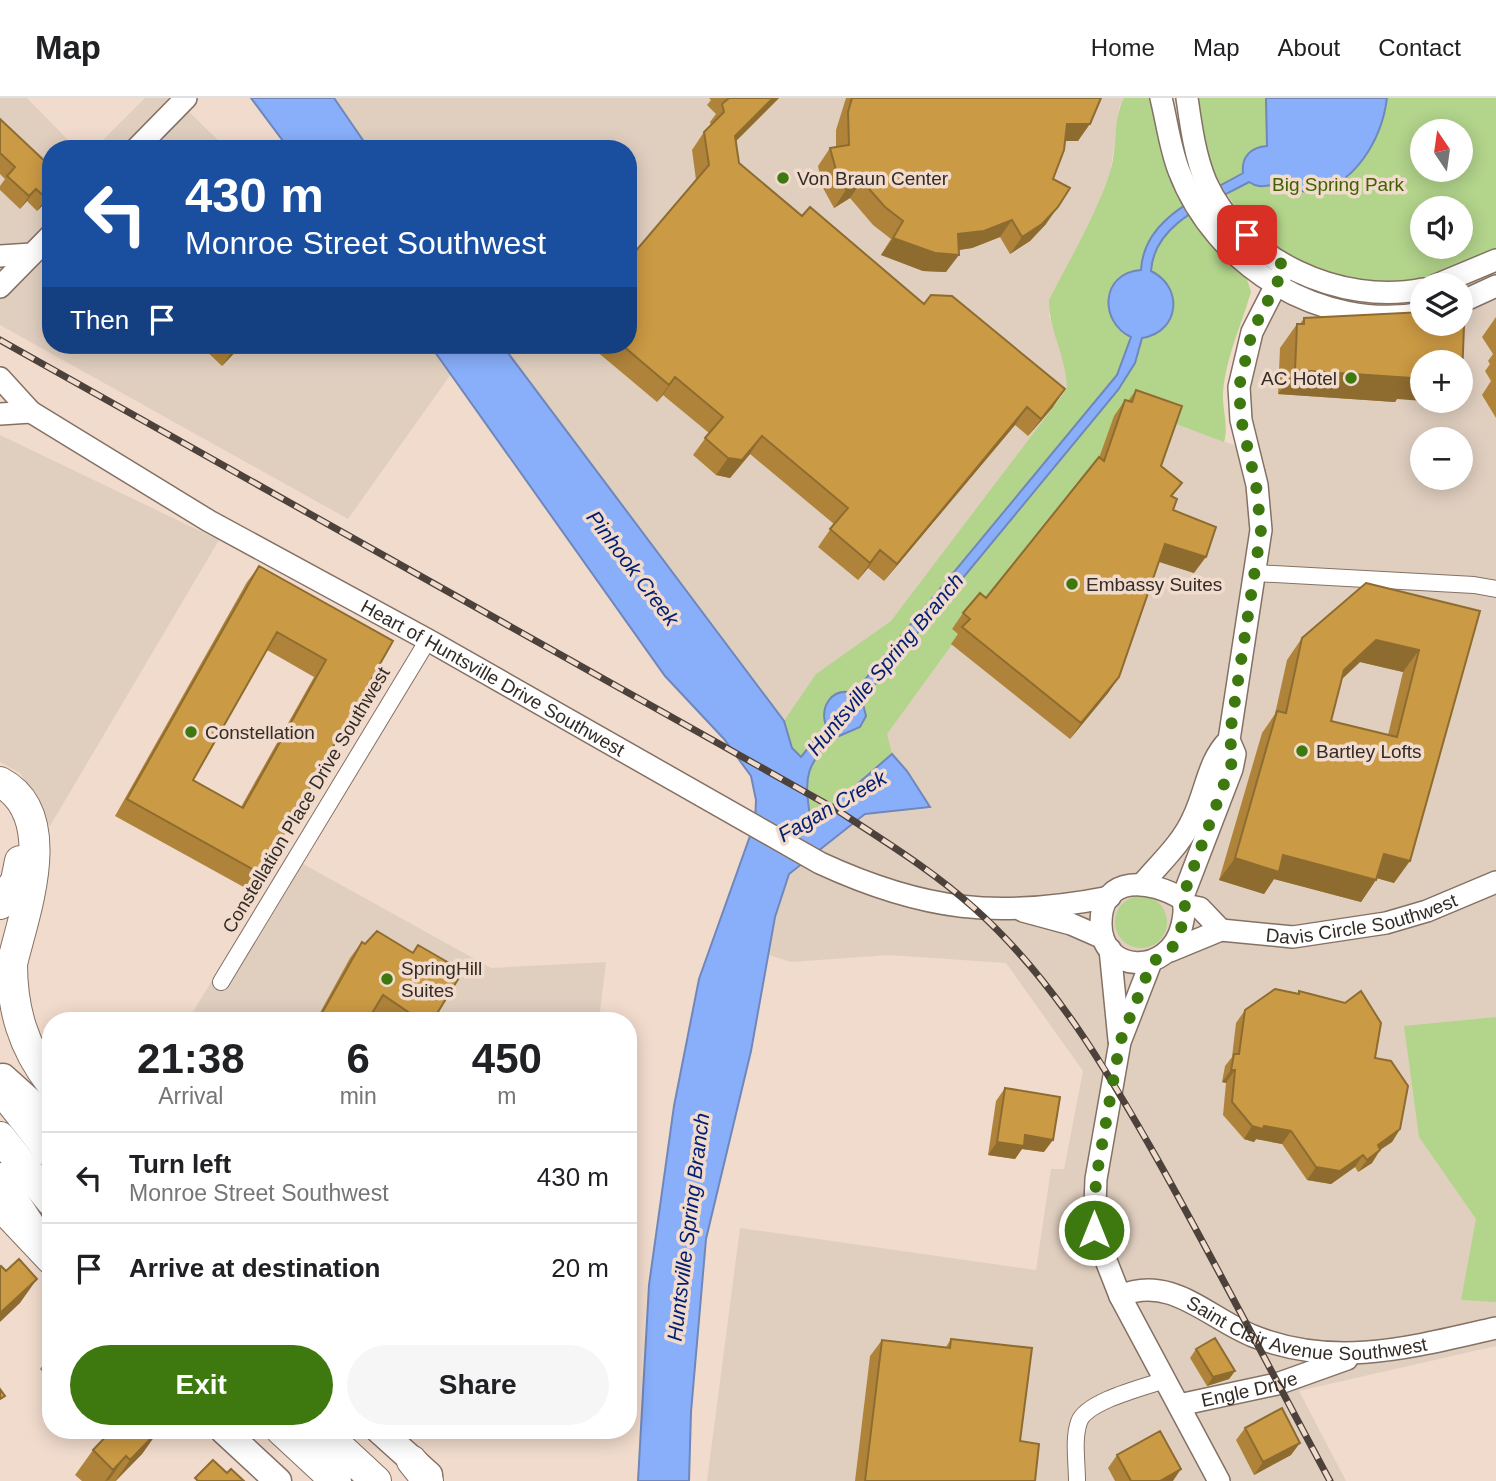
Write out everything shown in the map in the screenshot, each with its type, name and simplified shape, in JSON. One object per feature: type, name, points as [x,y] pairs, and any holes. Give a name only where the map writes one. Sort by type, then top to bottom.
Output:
[{"type":"highway","points":[[0,782],[21,802],[34,835],[36,860],[12,964],[12,981],[25,1043],[42,1069]]},
{"type":"highway","points":[[0,807],[17,834],[20,858],[16,881],[0,904]]},
{"type":"highway","points":[[0,1074],[42,1113]]},
{"type":"highway","points":[[0,1088],[42,1142]]},
{"type":"highway","points":[[0,1137],[42,1190]]},
{"type":"highway","points":[[0,1176],[42,1243]]},
{"type":"highway","points":[[0,1205],[42,1248]]},
{"type":"highway","points":[[233,1439],[278,1481]]},
{"type":"highway","points":[[291,1439],[336,1481]]},
{"type":"highway","points":[[331,1439],[376,1481]]},
{"type":"highway","points":[[388,1439],[420,1471],[435,1481]]},
{"type":"street","points":[[1161,98],[1178,170],[1197,186],[1219,224],[1285,274],[1299,297],[1346,313],[1391,317],[1410,315]]},
{"type":"street","points":[[1187,98],[1197,186]]},
{"type":"street","points":[[145,140],[183,101]]},
{"type":"street","points":[[0,287],[42,244]]},
{"type":"street","points":[[0,256],[32,254]]},
{"type":"street","points":[[1466,273],[1496,261]]},
{"type":"street","points":[[1285,274],[1348,290],[1390,293],[1410,291]]},
{"type":"street","points":[[1170,951],[1180,935],[1183,902],[1235,754],[1229,740],[1261,530],[1260,507],[1239,396],[1244,359],[1252,332],[1285,274]]},
{"type":"street","points":[[1473,297],[1496,286]]},
{"type":"street","name":"Heart of Huntsville Drive Southwest","points":[[0,378],[31,412],[209,521],[428,640],[820,863],[864,883],[907,897],[985,910],[1017,909],[1110,897]]},
{"type":"street","points":[[0,414],[31,412]]},
{"type":"street","points":[[1255,573],[1496,589]]},
{"type":"street","name":"Constellation Place Drive Southwest","points":[[221,982],[428,640]]},
{"type":"street","points":[[1120,1042],[1101,916],[1110,897],[1120,888],[1143,882],[1168,856],[1193,819],[1217,751],[1229,740]]},
{"type":"street","points":[[1107,944],[1129,961],[1152,962],[1170,951],[1222,930],[1200,908],[1143,882]]},
{"type":"street","name":"Davis Circle Southwest","points":[[1222,930],[1293,937],[1340,932],[1427,911],[1496,882]]},
{"type":"street","name":"Heart of Huntsville Drive Southwest","points":[[1017,909],[1071,923],[1107,944]]},
{"type":"street","points":[[1152,962],[1120,1042],[1093,1210],[1099,1248],[1120,1296],[1219,1481]]},
{"type":"street","name":"Saint Clair Avenue Southwest","points":[[1120,1296],[1139,1289],[1164,1290],[1251,1335],[1290,1349],[1359,1355],[1496,1328]]},
{"type":"street","name":"Engle Drive","points":[[1179,1405],[1277,1384],[1359,1355]]},
{"type":"street","points":[[1077,1481],[1077,1435],[1080,1419],[1085,1412],[1104,1402],[1165,1380]]},
{"type":"shaded area","points":[[0,98],[27,98],[68,140],[42,140],[42,348],[0,325]]},
{"type":"shaded area","points":[[145,98],[175,98],[218,140],[103,140]]},
{"type":"shaded area","points":[[334,98],[1124,98],[1119,108],[1111,169],[1094,215],[1057,285],[1049,315],[1066,364],[1067,389],[1101,452],[1114,416],[1171,422],[1240,447],[1239,396],[1285,267],[1410,287],[1410,336],[1473,336],[1473,276],[1496,260],[1496,1346],[1299,1391],[1346,1481],[707,1481],[740,1228],[1036,1270],[1051,1169],[1064,1169],[1083,1071],[1006,963],[889,955],[791,962],[769,955],[776,917],[789,874],[865,814],[930,806],[907,771],[838,800],[725,641],[509,354],[637,354],[637,140],[363,140]]},
{"type":"shaded area","points":[[52,354],[437,354],[451,374],[348,519]]},
{"type":"shaded area","points":[[0,435],[219,540],[50,826],[20,773],[0,762]]},
{"type":"shaded area","points":[[287,855],[491,968],[606,962],[600,1012],[193,1012]]},
{"type":"green space","points":[[1124,98],[1155,98],[1158,126],[1246,276],[1251,292],[1225,380],[1224,442],[1171,422],[1115,457],[974,614],[952,629],[959,635],[887,734],[892,754],[816,820],[810,816],[807,786],[810,764],[792,748],[784,721],[816,674],[891,621],[1067,389],[1049,300],[1090,222],[1104,189],[1112,163],[1118,116]]},
{"type":"green space","name":"Big Spring Park","points":[[1195,98],[1496,98],[1496,253],[1448,273],[1410,273],[1410,283],[1345,281],[1301,264],[1252,228],[1213,171],[1202,140]]},
{"type":"green space","points":[[1141,896],[1151,898],[1159,904],[1165,912],[1165,932],[1159,940],[1151,946],[1141,948],[1131,946],[1123,940],[1117,932],[1115,922],[1117,912],[1123,904],[1131,898]]},
{"type":"green space","points":[[1496,1017],[1496,1302],[1461,1300],[1476,1219],[1419,1137],[1404,1026]]},
{"type":"water","points":[[251,98],[334,98],[363,140],[282,140]]},
{"type":"water","points":[[1266,98],[1387,98],[1372,144],[1353,171],[1340,181],[1310,192],[1279,185],[1257,186],[1249,182],[1202,206],[1173,227],[1162,239],[1151,271],[1162,278],[1173,298],[1170,318],[1164,327],[1155,334],[1142,338],[1135,363],[1118,390],[862,700],[866,716],[860,727],[839,736],[835,733],[813,762],[807,789],[810,816],[816,820],[892,754],[907,771],[930,807],[865,814],[789,874],[775,917],[751,1051],[706,1239],[691,1412],[689,1481],[638,1481],[649,1285],[674,1106],[699,979],[755,822],[756,800],[751,776],[724,739],[665,676],[436,354],[509,354],[784,721],[792,748],[801,757],[826,726],[824,712],[829,700],[839,693],[854,693],[1117,375],[1131,337],[1113,321],[1109,310],[1111,289],[1127,273],[1141,270],[1152,235],[1178,210],[1243,173],[1248,154],[1256,148],[1267,146]]},
{"type":"building","points":[[729,98],[773,98],[735,136],[739,163],[802,216],[810,207],[924,304],[931,295],[952,296],[1065,389],[1041,419],[1027,407],[897,564],[880,550],[870,563],[830,529],[848,508],[762,436],[742,460],[728,458],[705,438],[723,417],[675,377],[669,385],[633,354],[637,354],[637,249],[709,165],[704,132],[724,112],[722,104]]},
{"type":"building","points":[[852,98],[1101,98],[1090,124],[1067,124],[1064,150],[1053,179],[1070,188],[1058,207],[1042,224],[1022,237],[1012,220],[984,231],[958,234],[959,255],[935,253],[893,238],[903,221],[885,207],[862,181],[846,190],[836,170],[830,148],[849,145],[848,112]]},
{"type":"building","points":[[0,119],[42,159],[42,194],[36,189],[29,196],[7,176],[15,167],[0,153]]},
{"type":"building","points":[[1410,313],[1410,336],[1464,336],[1463,350],[1410,350],[1410,378],[1295,370],[1297,324],[1304,324],[1304,318]]},
{"type":"building","name":"Embassy Suites","points":[[1136,390],[1182,406],[1161,466],[1182,483],[1171,496],[1177,499],[1173,510],[1216,527],[1206,557],[1165,544],[1119,677],[1081,723],[962,627],[970,619],[963,613],[980,593],[986,598],[1099,457],[1104,461],[1125,400],[1132,402]]},
{"type":"building","name":"Constellation","points":[[259,566],[393,641],[261,874],[127,799]],"holes":[[[277,632],[326,660],[243,808],[193,780]]]},
{"type":"building","points":[[1366,583],[1480,611],[1410,861],[1384,854],[1376,880],[1283,855],[1279,872],[1235,858],[1277,711],[1286,713],[1302,638]],"holes":[[[1376,640],[1419,650],[1397,737],[1331,721],[1344,670]]]},
{"type":"building","name":"SpringHill Suites","points":[[377,931],[413,953],[418,945],[463,971],[438,1012],[408,1012],[383,995],[373,1012],[323,1012],[362,942],[365,944]]},
{"type":"building","points":[[1275,989],[1299,994],[1299,991],[1345,1003],[1361,991],[1381,1023],[1375,1058],[1391,1061],[1408,1086],[1400,1129],[1378,1145],[1380,1150],[1367,1160],[1363,1155],[1340,1171],[1316,1167],[1291,1131],[1252,1126],[1232,1102],[1235,1070],[1231,1070],[1234,1054],[1239,1054],[1245,1010]]},
{"type":"building","points":[[1005,1088],[1060,1097],[1053,1140],[1025,1135],[1024,1146],[997,1142]]},
{"type":"building","points":[[19,1259],[37,1279],[0,1313],[0,1267],[6,1271]]},
{"type":"building","points":[[1215,1338],[1235,1371],[1213,1377],[1196,1349]]},
{"type":"building","points":[[951,1339],[1032,1348],[1020,1441],[1039,1444],[1035,1481],[865,1481],[882,1340],[950,1348]]},
{"type":"building","points":[[1282,1408],[1300,1443],[1263,1462],[1245,1428]]},
{"type":"building","points":[[1160,1431],[1181,1469],[1160,1481],[1131,1481],[1117,1455]]},
{"type":"building","points":[[103,1439],[150,1439],[130,1460],[126,1456],[113,1470],[93,1450]]},
{"type":"building","points":[[213,1460],[227,1473],[231,1469],[244,1481],[198,1481],[195,1478]]},
{"type":"railway","points":[[0,340],[837,810],[907,856],[958,894],[1030,965],[1078,1028],[1099,1061],[1182,1203],[1330,1481]]},
{"type":"place","name":"Von Braun Center","points":[[783,178]]},
{"type":"place","name":"AC Hotel","points":[[1351,378]]},
{"type":"place","name":"Embassy Suites","points":[[1072,584]]},
{"type":"place","name":"Constellation","points":[[191,732]]},
{"type":"place","name":"Bartley Lofts","points":[[1302,751]]},
{"type":"place","name":"SpringHill Suites","points":[[387,979]]},
{"type":"route","points":[[1094,1230],[1096,1179],[1120,1042],[1152,962],[1165,956],[1180,935],[1185,905],[1182,899],[1235,754],[1229,740],[1261,530],[1260,507],[1241,419],[1239,387],[1252,332],[1285,267],[1247,235]]},
{"type":"water label","name":"Pinhook Creek","points":[[633,568]]},
{"type":"water label","name":"Huntsville Spring Branch","points":[[885,664]]},
{"type":"water label","name":"Fagan Creek","points":[[832,806]]},
{"type":"water label","name":"Huntsville Spring Branch","points":[[688,1227]]}]
